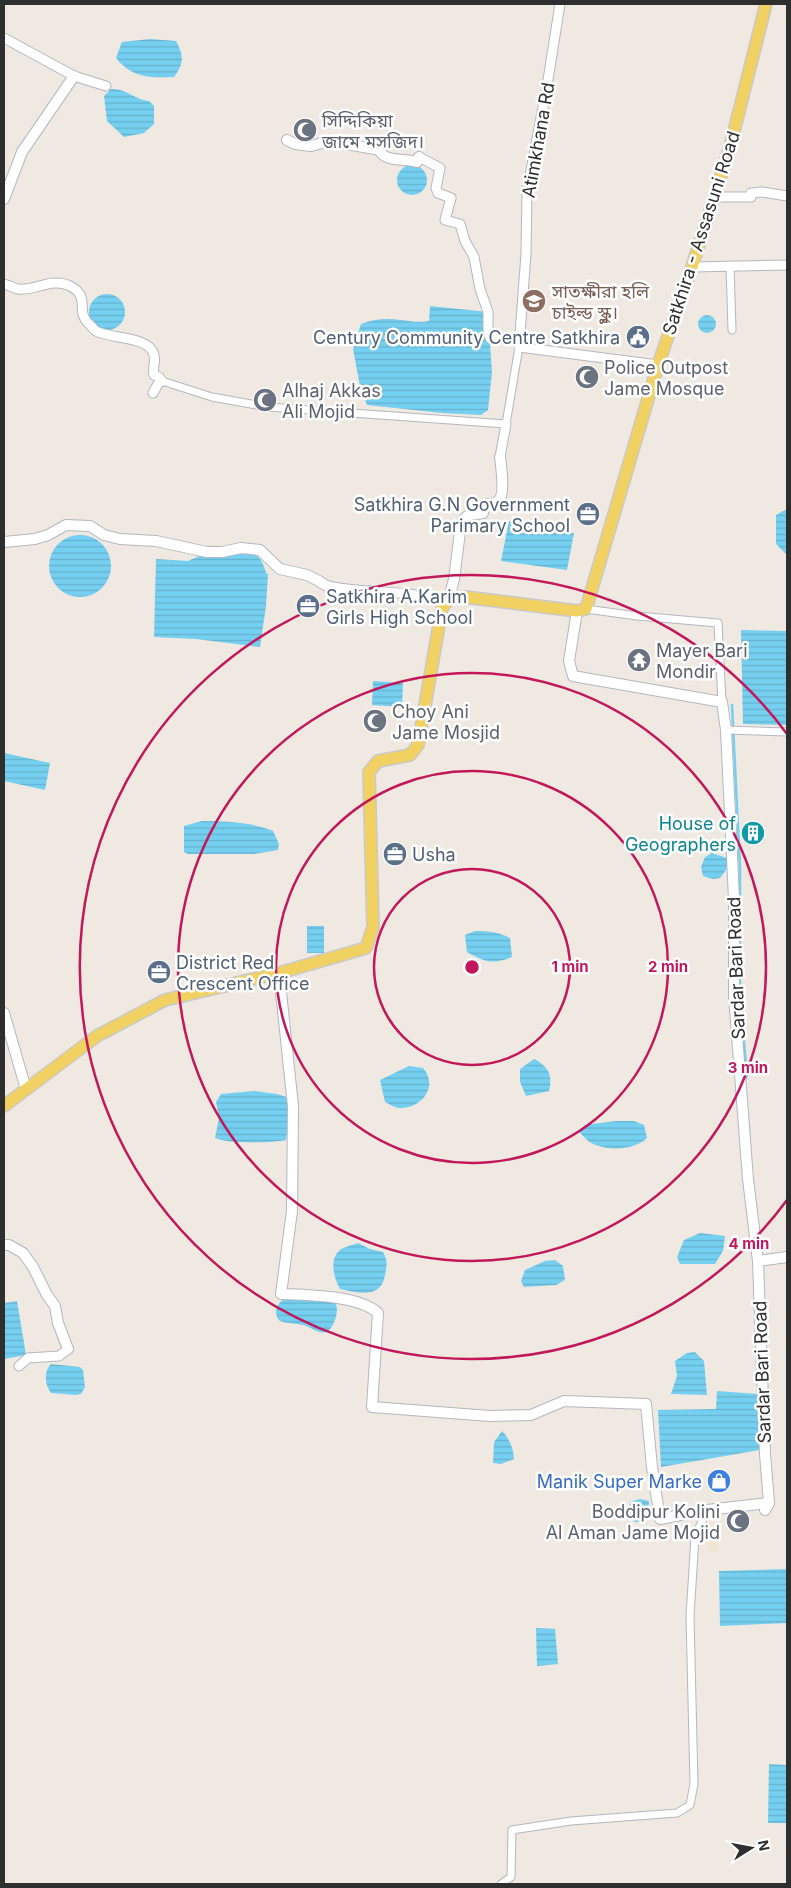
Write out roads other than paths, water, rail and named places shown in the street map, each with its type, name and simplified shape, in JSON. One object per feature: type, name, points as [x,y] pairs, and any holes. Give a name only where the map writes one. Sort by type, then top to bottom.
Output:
[{"type":"main road","name":"Satkhira - Assasuni Road","points":[[582,610],[658,365],[692,267],[730,147],[766,4]]},
{"type":"main road","points":[[4,199],[22,152],[74,76]]},
{"type":"main road","points":[[286,140],[295,144],[311,146],[329,141],[375,149],[379,150],[386,157],[396,160],[417,162],[419,157]]},
{"type":"main road","points":[[4,1106],[97,1036],[165,1000],[366,948],[373,927],[370,772],[378,761],[410,755],[418,746],[442,608],[448,601],[454,579],[461,524],[464,519],[472,514],[483,513],[484,505],[500,499],[503,474],[500,457]]},
{"type":"main road","points":[[4,542],[34,539],[66,525],[90,526],[104,535],[120,539],[156,541],[207,552],[222,552],[241,548],[260,550],[280,569],[307,575],[324,585]]},
{"type":"main road","points":[[448,601],[465,597],[582,610],[569,661],[573,676],[722,702]]},
{"type":"main road","name":"Sardar Bari Road","points":[[707,1510],[767,1507],[758,1261],[748,1179],[734,996],[734,899],[726,730],[722,702]]},
{"type":"main road","points":[[279,972],[293,1106],[292,1211],[281,1294],[331,1296],[372,1308],[378,1313],[372,1407],[490,1416],[531,1415],[564,1401],[646,1404],[652,1467],[660,1520],[707,1510]]},
{"type":"main road","points":[[4,1013],[26,1089]]},
{"type":"main road","points":[[4,1244],[9,1244],[23,1253],[33,1267],[47,1295],[55,1306],[58,1323],[68,1349]]},
{"type":"main road","points":[[758,1261],[787,1256]]},
{"type":"street","name":"Atimkhana Rd","points":[[519,343],[526,254],[527,191],[560,4]]},
{"type":"street","points":[[4,38],[74,76],[106,86]]},
{"type":"street","points":[[419,157],[440,168],[436,188],[438,193],[451,198],[445,220],[460,224],[465,242],[474,257],[480,289],[488,312],[490,338],[658,365]]},
{"type":"street","points":[[714,197],[751,197],[751,193],[762,192],[787,196]]},
{"type":"street","points":[[730,265],[732,330]]},
{"type":"street","points":[[692,267],[787,265]]},
{"type":"street","points":[[4,284],[19,289],[48,283],[67,284],[79,293],[83,301],[84,318],[95,331],[137,341],[150,347],[154,356],[154,375],[162,381],[212,397],[268,407],[506,424]]},
{"type":"street","points":[[500,457],[519,343]]},
{"type":"street","points":[[153,393],[162,381]]},
{"type":"street","points":[[324,585],[350,591],[425,597],[448,601]]},
{"type":"street","points":[[582,610],[718,623],[722,702]]},
{"type":"street","points":[[726,730],[787,732]]},
{"type":"street","points":[[19,1366],[28,1358],[59,1356],[68,1349]]},
{"type":"street","points":[[501,1884],[511,1877],[512,1830],[572,1821],[678,1813],[690,1805],[694,1784],[690,1616],[695,1537],[707,1510]]},
{"type":"water","points":[[150,39],[176,41],[182,59],[180,68],[174,77],[149,77],[135,73],[128,70],[116,58],[122,42]]},
{"type":"water","points":[[111,89],[121,90],[139,99],[149,101],[154,106],[154,124],[144,133],[124,137],[107,121],[104,96]]},
{"type":"water","points":[[412,165],[423,169],[427,180],[423,191],[412,195],[401,191],[397,180],[401,169]]},
{"type":"water","points":[[107,294],[114,295],[120,299],[124,305],[124,319],[120,325],[114,329],[107,330],[100,329],[94,325],[90,319],[89,312],[90,305],[94,299],[100,295]]},
{"type":"water","points":[[430,306],[488,312],[486,332],[490,344],[492,372],[488,410],[481,415],[367,405],[360,386],[353,349],[361,324],[385,319],[429,321]]},
{"type":"water","points":[[703,315],[711,315],[716,320],[714,331],[703,333],[698,328],[698,320]]},
{"type":"water","points":[[787,509],[787,555],[776,544],[776,515]]},
{"type":"water","points":[[509,521],[574,533],[567,570],[501,561]]},
{"type":"water","points":[[80,535],[97,540],[102,544],[106,549],[111,566],[106,583],[102,588],[97,592],[80,597],[63,592],[58,588],[54,583],[49,566],[54,549],[58,544],[63,540]]},
{"type":"water","points":[[230,553],[254,554],[261,560],[268,574],[260,647],[196,639],[154,637],[156,559],[188,561],[199,556]]},
{"type":"water","points":[[741,630],[787,631],[787,725],[743,724]]},
{"type":"water","points":[[373,681],[403,683],[402,707],[372,705]]},
{"type":"water","points":[[4,753],[50,763],[45,790],[4,781]]},
{"type":"water","points":[[202,821],[247,824],[273,831],[279,844],[278,850],[254,854],[188,854],[184,852],[184,826]]},
{"type":"water","points":[[712,853],[727,858],[729,866],[720,878],[713,879],[703,876],[701,867],[705,857]]},
{"type":"water","points":[[307,926],[324,926],[324,953],[307,953]]},
{"type":"water","points":[[475,931],[493,932],[510,938],[512,957],[494,962],[467,952],[465,935]]},
{"type":"water","points":[[534,1059],[546,1068],[550,1076],[549,1091],[526,1096],[520,1082],[520,1069]]},
{"type":"water","points":[[409,1066],[423,1068],[428,1075],[429,1089],[426,1095],[415,1105],[407,1107],[399,1108],[385,1102],[380,1080]]},
{"type":"water","points":[[254,1091],[286,1097],[289,1114],[286,1140],[250,1142],[215,1138],[219,1118],[216,1102],[221,1094]]},
{"type":"water","points":[[634,1121],[644,1125],[647,1138],[626,1148],[609,1148],[593,1144],[579,1131],[585,1125]]},
{"type":"water","points":[[700,1233],[725,1236],[723,1251],[715,1264],[680,1264],[677,1257],[684,1240]]},
{"type":"water","points":[[358,1243],[370,1249],[383,1252],[387,1263],[383,1283],[379,1288],[368,1293],[340,1289],[333,1270],[334,1260],[339,1251]]},
{"type":"water","points":[[555,1260],[563,1266],[565,1280],[556,1285],[524,1287],[521,1281],[525,1270],[545,1261]]},
{"type":"water","points":[[285,1299],[335,1301],[337,1313],[332,1327],[328,1331],[321,1332],[303,1325],[280,1321],[276,1309],[279,1303]]},
{"type":"water","points":[[17,1301],[26,1355],[4,1359],[4,1303]]},
{"type":"water","points":[[695,1352],[704,1361],[707,1395],[671,1394],[677,1376],[675,1361],[687,1353]]},
{"type":"water","points":[[51,1364],[80,1367],[83,1370],[85,1387],[81,1394],[51,1393],[47,1386],[46,1378],[48,1367]]},
{"type":"water","points":[[717,1391],[758,1394],[760,1450],[661,1467],[658,1410],[716,1409]]},
{"type":"water","points":[[502,1431],[511,1444],[514,1459],[501,1464],[493,1463],[494,1442]]},
{"type":"water","points":[[640,1499],[649,1501],[648,1514],[643,1521],[635,1522],[629,1518],[627,1509],[632,1501]]},
{"type":"water","points":[[787,1569],[787,1623],[720,1626],[719,1571]]},
{"type":"water","points":[[536,1628],[555,1629],[558,1664],[537,1666]]},
{"type":"water","points":[[769,1764],[787,1765],[787,1823],[768,1823]]},
{"type":"waterway","points":[[339,409],[350,409]]},
{"type":"waterway","points":[[732,705],[740,867],[740,997],[747,1076],[745,1080]]},
{"type":"waterway","points":[[749,1125],[749,1144]]},
{"type":"place","name":"সিদ্দিকিয়া জামে মসজিদ।","points":[[305,130]]},
{"type":"place","name":"সাতক্ষীরা হলি চাইল্ড স্কুল।","points":[[534,301]]},
{"type":"place","name":"Century Community Centre Satkhira","points":[[638,337]]},
{"type":"place","name":"Police Outpost Jame Mosque","points":[[587,377]]},
{"type":"place","name":"Alhaj Akkas Ali Mojid","points":[[265,400]]},
{"type":"place","name":"Satkhira G.N Government Parimary School","points":[[588,514]]},
{"type":"place","name":"Satkhira A.Karim Girls High School","points":[[308,606]]},
{"type":"place","name":"Mayer Bari Mondir","points":[[639,660]]},
{"type":"place","name":"Choy Ani Jame Mosjid","points":[[375,721]]},
{"type":"place","name":"House of Geographers","points":[[753,833]]},
{"type":"place","name":"Usha","points":[[395,854]]},
{"type":"place","name":"District Red Crescent Office","points":[[159,972]]},
{"type":"place","name":"Manik Super Marke","points":[[719,1481]]},
{"type":"place","name":"Boddipur Kolini Al Aman Jame Mojid","points":[[738,1521]]}]
